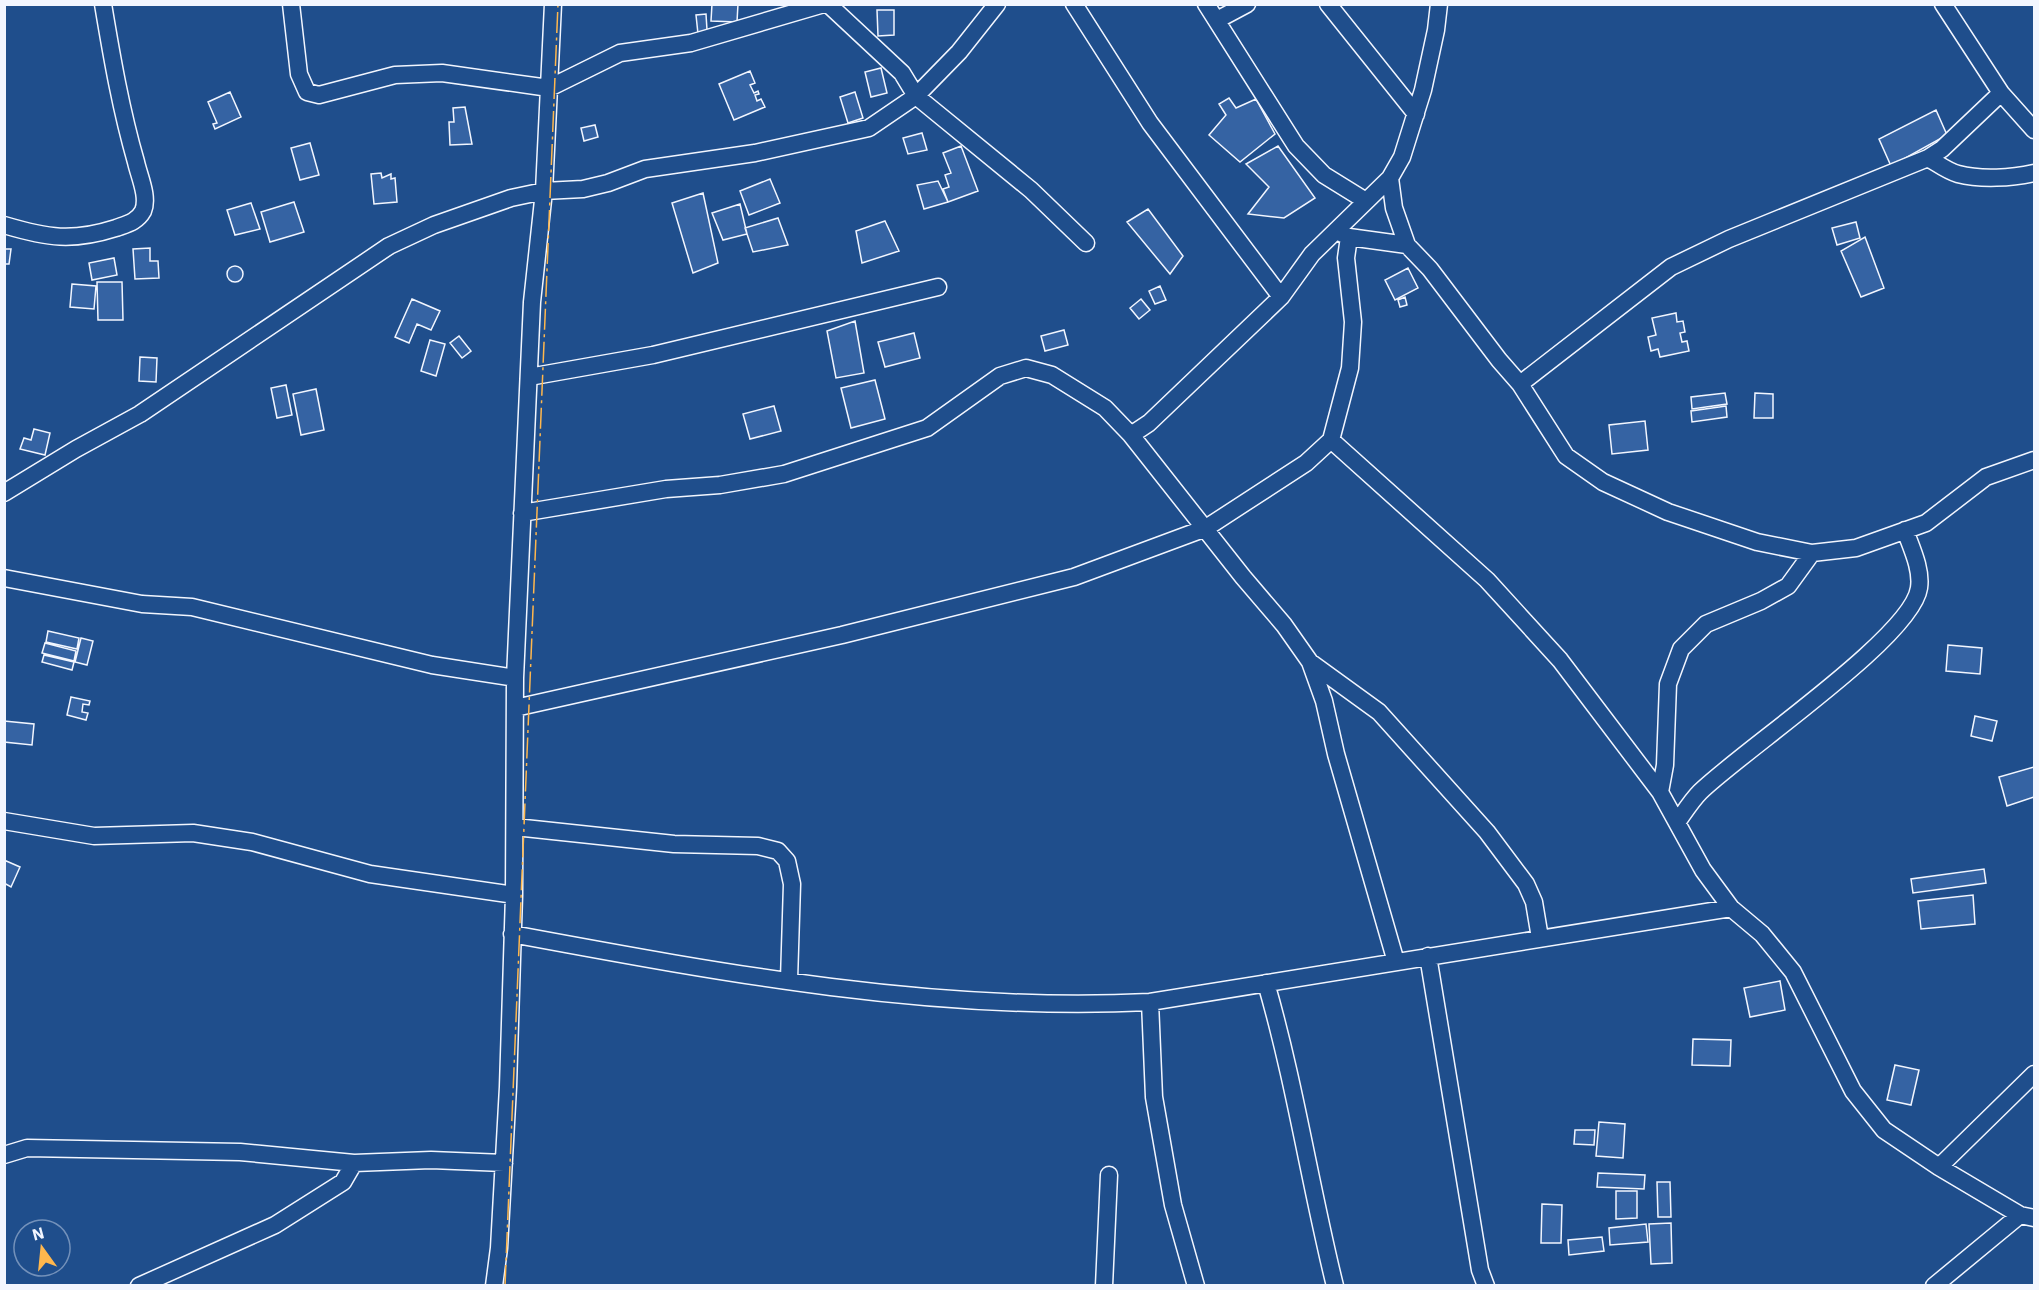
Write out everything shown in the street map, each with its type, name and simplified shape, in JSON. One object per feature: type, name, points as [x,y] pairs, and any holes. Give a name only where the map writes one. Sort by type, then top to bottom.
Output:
[{"type":"street","points":[[4,225],[42,237],[65,239],[91,236],[134,222],[143,210],[144,191],[118,94],[103,4]]},
{"type":"street","points":[[291,4],[299,74],[307,92],[319,95],[395,75],[442,72],[549,88],[621,53],[691,43],[826,4],[902,74],[916,96],[1031,190],[1086,243]]},
{"type":"street","points":[[494,1286],[504,1163],[514,895],[515,678],[522,513],[536,250],[544,191],[553,4]]},
{"type":"street","points":[[4,493],[76,448],[140,414],[389,246],[434,225],[511,198],[544,191],[583,189],[608,183],[645,169],[755,153],[869,128],[916,96],[959,52],[998,4]]},
{"type":"street","points":[[1074,4],[1150,123],[1281,297]]},
{"type":"street","points":[[1206,4],[1296,146],[1324,175],[1365,201]]},
{"type":"street","points":[[1217,20],[1247,4]]},
{"type":"street","points":[[1328,4],[1416,114]]},
{"type":"street","points":[[1131,435],[1149,423],[1281,297],[1312,254],[1342,234],[1365,201],[1390,178],[1402,157],[1416,114],[1437,30],[1439,4]]},
{"type":"street","points":[[1943,4],[2001,93],[2034,130]]},
{"type":"street","points":[[1520,384],[1671,267],[1750,230],[1928,158],[1942,149],[2001,93]]},
{"type":"street","points":[[1928,158],[1948,170],[1968,176],[2022,176],[2034,173]]},
{"type":"street","points":[[1390,178],[1394,208],[1407,245],[1430,269],[1520,384],[1566,456],[1603,482],[1668,512],[1757,542],[1812,554],[1856,548],[1926,522],[1986,477],[2034,460]]},
{"type":"street","points":[[1342,234],[1407,245]]},
{"type":"street","points":[[515,708],[842,635],[1074,577],[1206,528],[1306,463],[1331,440],[1350,368],[1353,322],[1342,234]]},
{"type":"street","points":[[529,377],[653,355],[938,287]]},
{"type":"street","points":[[522,513],[666,489],[720,485],[784,474],[927,428],[1000,376],[1026,368],[1052,375],[1105,408],[1131,435],[1243,577],[1284,625],[1310,662],[1324,701],[1336,754],[1396,962]]},
{"type":"street","points":[[1331,440],[1487,580],[1560,660],[1660,792],[1704,870],[1731,908],[1762,934],[1793,972],[1853,1091],[1884,1130],[1939,1167],[2027,1216],[1934,1286]]},
{"type":"street","points":[[1678,821],[1699,793],[1894,631],[1911,610],[1919,587],[1916,562],[1905,530]]},
{"type":"street","points":[[1660,792],[1665,765],[1668,684],[1681,649],[1706,624],[1761,601],[1788,586],[1812,554]]},
{"type":"street","points":[[4,578],[142,604],[192,608],[432,665],[515,678]]},
{"type":"street","points":[[1310,662],[1379,712],[1487,832],[1526,884],[1534,902],[1540,938]]},
{"type":"street","points":[[4,822],[94,836],[193,833],[252,842],[370,874],[514,895]]},
{"type":"street","points":[[515,827],[674,844],[758,846],[778,851],[787,861],[792,884],[789,980]]},
{"type":"street","points":[[512,934],[709,971],[936,998],[1077,1005],[1150,1002],[1731,908]]},
{"type":"street","points":[[1428,956],[1480,1270],[1486,1286]]},
{"type":"street","points":[[1266,983],[1299,1110],[1335,1286]]},
{"type":"street","points":[[1150,1002],[1154,1097],[1173,1205],[1196,1286]]},
{"type":"street","points":[[1939,1167],[2034,1074]]},
{"type":"street","points":[[4,1155],[27,1148],[240,1152],[354,1163],[431,1160],[504,1163]]},
{"type":"street","points":[[139,1286],[274,1225],[343,1182],[354,1163]]},
{"type":"street","points":[[1104,1286],[1109,1174]]},
{"type":"building","points":[[712,4],[738,4],[737,22],[711,21]]},
{"type":"building","points":[[877,10],[894,10],[894,35],[878,36]]},
{"type":"building","points":[[706,14],[707,30],[698,34],[696,15]]},
{"type":"building","points":[[881,68],[887,93],[871,97],[865,72]]},
{"type":"building","points":[[750,71],[755,83],[750,85],[754,93],[758,91],[759,94],[755,95],[757,101],[761,99],[765,107],[734,120],[719,84]]},
{"type":"building","points":[[230,92],[241,117],[215,129],[213,124],[217,123],[208,102]]},
{"type":"building","points":[[855,92],[863,118],[848,123],[840,97]]},
{"type":"building","points":[[1229,98],[1236,108],[1256,99],[1275,134],[1240,162],[1209,135],[1226,115],[1219,104]]},
{"type":"building","points":[[465,107],[472,144],[450,145],[449,122],[454,122],[453,108]]},
{"type":"building","points":[[1936,110],[1947,135],[1891,166],[1879,139]]},
{"type":"building","points":[[595,125],[598,137],[584,141],[581,128]]},
{"type":"building","points":[[922,133],[927,150],[908,154],[903,138]]},
{"type":"building","points":[[310,143],[319,175],[300,180],[291,148]]},
{"type":"building","points":[[961,146],[978,191],[948,202],[943,189],[949,187],[945,175],[951,173],[943,153]]},
{"type":"building","points":[[1278,146],[1315,198],[1284,218],[1248,214],[1269,187],[1246,164]]},
{"type":"building","points":[[381,173],[382,178],[391,174],[391,179],[395,178],[397,202],[374,204],[371,174]]},
{"type":"building","points":[[770,179],[780,203],[749,215],[740,191]]},
{"type":"building","points":[[938,181],[948,202],[924,209],[917,185]]},
{"type":"building","points":[[703,193],[718,263],[693,273],[672,203]]},
{"type":"building","points":[[294,202],[304,232],[270,242],[261,212]]},
{"type":"building","points":[[251,203],[260,229],[235,235],[227,210]]},
{"type":"building","points":[[740,204],[747,234],[723,240],[712,213]]},
{"type":"building","points":[[1148,209],[1183,256],[1170,274],[1127,222]]},
{"type":"building","points":[[778,218],[788,245],[753,252],[745,228]]},
{"type":"building","points":[[885,221],[899,251],[862,263],[856,231]]},
{"type":"building","points":[[1856,222],[1860,238],[1837,245],[1832,228]]},
{"type":"building","points":[[1865,237],[1884,288],[1861,297],[1841,251]]},
{"type":"building","points":[[150,248],[150,261],[158,261],[159,278],[135,279],[133,249]]},
{"type":"building","points":[[4,249],[11,249],[9,264],[4,264]]},
{"type":"building","points":[[114,258],[117,275],[92,280],[89,263]]},
{"type":"building","points":[[235,266],[241,268],[243,274],[241,280],[235,282],[229,280],[227,274],[229,268]]},
{"type":"building","points":[[1408,268],[1418,288],[1395,300],[1385,280]]},
{"type":"building","points":[[97,282],[122,282],[123,320],[98,320]]},
{"type":"building","points":[[72,284],[96,286],[94,309],[70,307]]},
{"type":"building","points":[[1160,286],[1166,300],[1155,304],[1149,291]]},
{"type":"building","points":[[1405,297],[1407,305],[1400,307],[1398,300]]},
{"type":"building","points":[[412,299],[440,311],[431,330],[417,324],[409,343],[395,337]]},
{"type":"building","points":[[1141,299],[1150,310],[1139,319],[1130,308]]},
{"type":"building","points":[[1676,313],[1677,322],[1683,321],[1685,332],[1680,333],[1682,342],[1687,341],[1689,351],[1660,357],[1658,349],[1651,351],[1648,337],[1656,335],[1652,318]]},
{"type":"building","points":[[855,321],[864,373],[836,378],[827,331]]},
{"type":"building","points":[[1064,330],[1068,345],[1045,351],[1041,336]]},
{"type":"building","points":[[914,333],[920,358],[885,367],[878,342]]},
{"type":"building","points":[[459,336],[471,351],[462,358],[450,343]]},
{"type":"building","points":[[430,340],[445,344],[436,376],[421,371]]},
{"type":"building","points":[[140,357],[157,358],[156,382],[139,381]]},
{"type":"building","points":[[875,380],[885,419],[851,428],[841,388]]},
{"type":"building","points":[[286,385],[292,415],[277,418],[271,388]]},
{"type":"building","points":[[316,389],[324,430],[301,435],[293,394]]},
{"type":"building","points":[[1725,393],[1727,404],[1692,409],[1691,397]]},
{"type":"building","points":[[1755,393],[1773,394],[1773,418],[1754,418]]},
{"type":"building","points":[[774,406],[781,431],[750,439],[743,414]]},
{"type":"building","points":[[1726,406],[1727,417],[1692,422],[1691,411]]},
{"type":"building","points":[[1645,421],[1648,450],[1612,454],[1609,425]]},
{"type":"building","points":[[34,429],[50,433],[45,455],[20,449],[24,438],[31,440]]},
{"type":"building","points":[[48,631],[79,638],[77,649],[46,642]]},
{"type":"building","points":[[81,638],[93,641],[87,665],[75,662]]},
{"type":"building","points":[[45,643],[76,651],[74,661],[42,653]]},
{"type":"building","points":[[1948,645],[1982,648],[1980,674],[1946,671]]},
{"type":"building","points":[[44,655],[74,662],[72,670],[42,662]]},
{"type":"building","points":[[71,697],[90,701],[89,705],[83,704],[82,712],[88,713],[86,720],[67,715]]},
{"type":"building","points":[[1975,716],[1997,721],[1992,741],[1971,736]]},
{"type":"building","points":[[4,721],[34,724],[32,745],[4,742]]},
{"type":"building","points":[[2034,767],[2034,797],[2007,806],[1999,777]]},
{"type":"building","points":[[4,860],[20,867],[11,887],[4,883]]},
{"type":"building","points":[[1984,869],[1986,883],[1913,893],[1911,879]]},
{"type":"building","points":[[1973,895],[1975,924],[1921,929],[1918,901]]},
{"type":"building","points":[[1780,981],[1785,1010],[1750,1017],[1744,988]]},
{"type":"building","points":[[1693,1039],[1731,1040],[1730,1066],[1692,1065]]},
{"type":"building","points":[[1895,1065],[1919,1070],[1911,1105],[1887,1100]]},
{"type":"building","points":[[1599,1122],[1625,1124],[1623,1158],[1596,1156]]},
{"type":"building","points":[[1575,1130],[1595,1130],[1594,1145],[1574,1144]]},
{"type":"building","points":[[1598,1173],[1645,1175],[1644,1189],[1597,1187]]},
{"type":"building","points":[[1657,1182],[1670,1182],[1671,1217],[1658,1217]]},
{"type":"building","points":[[1616,1191],[1637,1191],[1637,1218],[1616,1219]]},
{"type":"building","points":[[1542,1204],[1562,1205],[1561,1243],[1541,1243]]},
{"type":"building","points":[[1671,1223],[1672,1263],[1651,1264],[1649,1224]]},
{"type":"building","points":[[1646,1224],[1648,1242],[1610,1245],[1609,1228]]},
{"type":"building","points":[[1602,1237],[1604,1251],[1569,1255],[1568,1240]]},
{"type":"power","points":[[505,1286],[558,4]]}]
